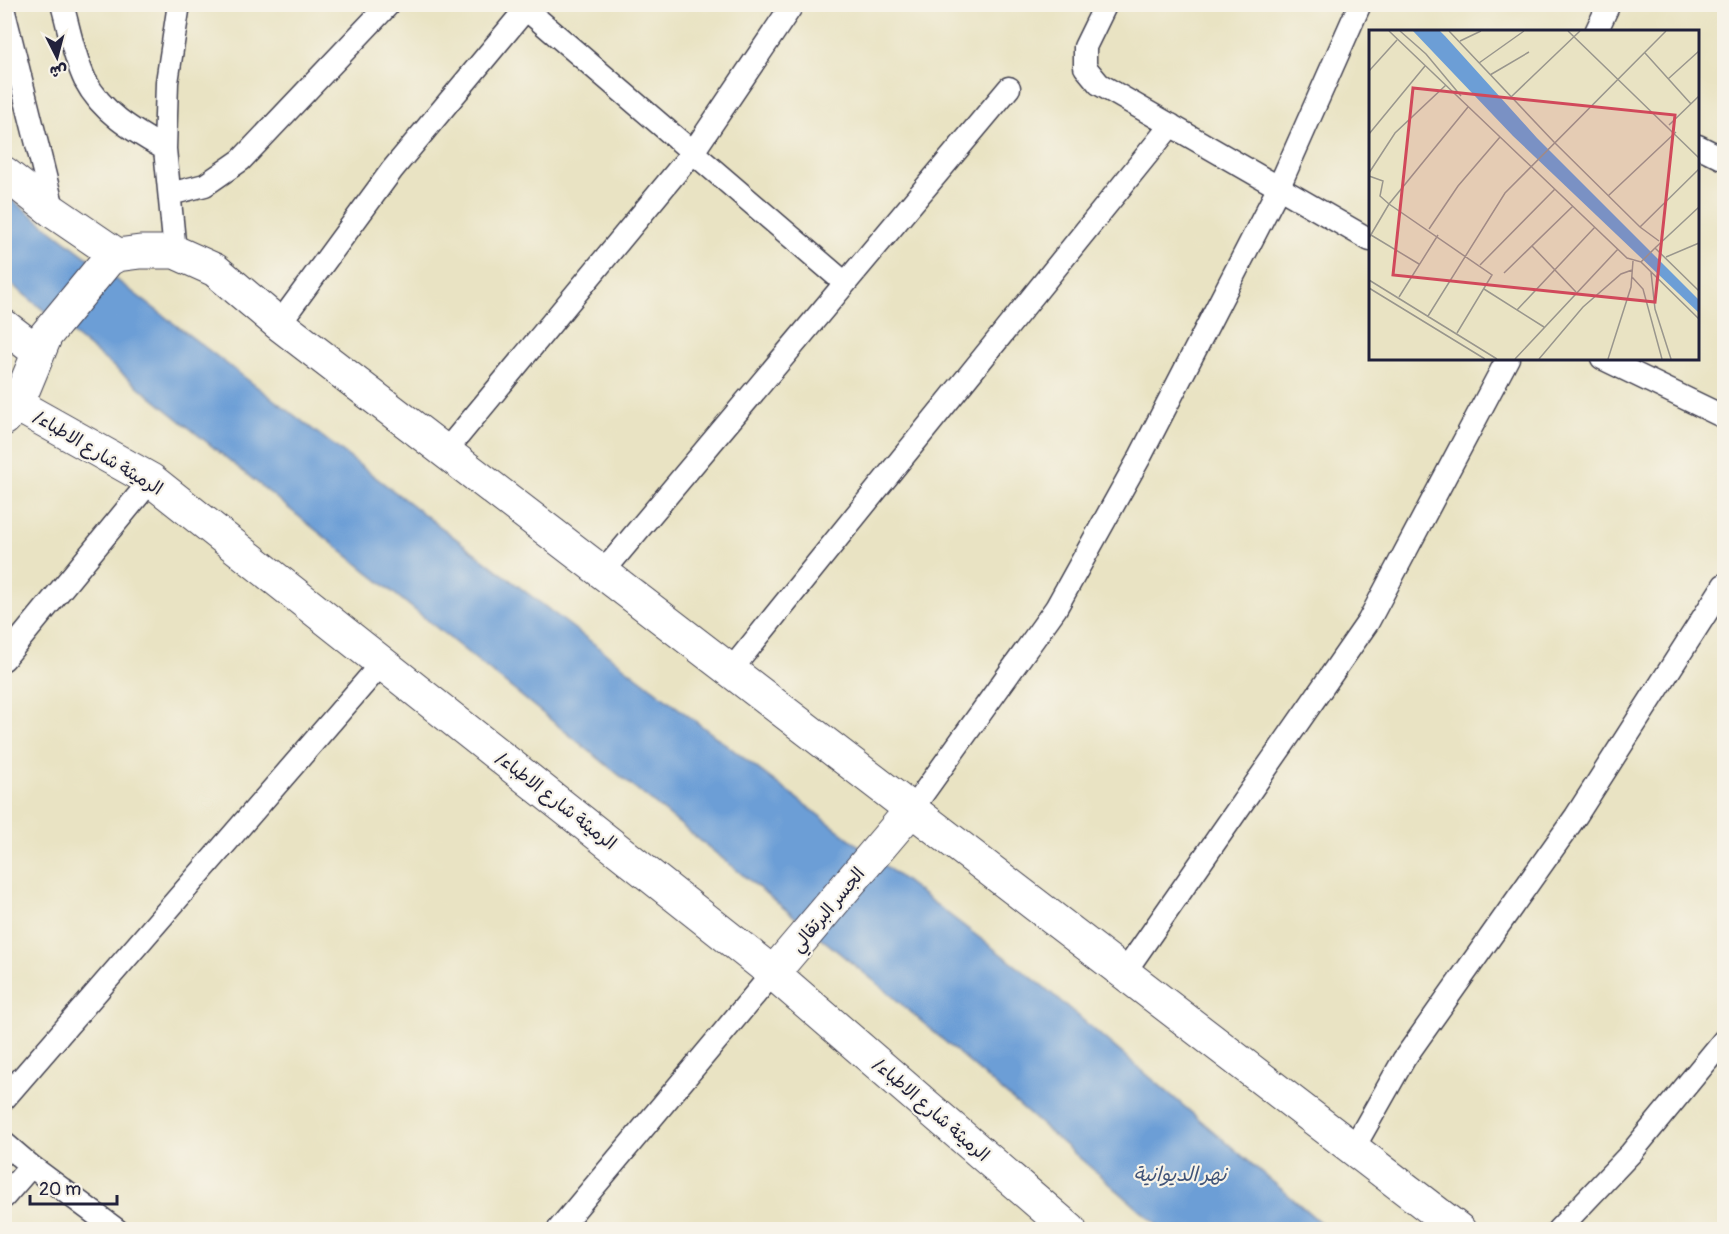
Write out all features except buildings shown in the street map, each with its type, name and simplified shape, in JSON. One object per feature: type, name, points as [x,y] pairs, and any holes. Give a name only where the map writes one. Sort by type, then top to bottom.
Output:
[{"type":"main road","points":[[4,173],[112,258],[175,252],[215,270],[279,324],[1459,1230]]},
{"type":"main road","points":[[11,412],[42,344],[112,258]]},
{"type":"main road","points":[[4,326],[42,344]]},
{"type":"main road","name":"/الرميثة شارع الاطباء","points":[[11,412],[151,480],[773,974],[1070,1230]]},
{"type":"main road","name":"الجسر البرتقالي","points":[[773,974],[912,809]]},
{"type":"main road","points":[[1285,1096],[1422,1230]]},
{"type":"street","points":[[62,4],[85,80],[105,108],[129,128],[165,148]]},
{"type":"street","points":[[175,252],[165,148],[166,82],[179,4]]},
{"type":"street","points":[[170,194],[206,185],[241,160],[389,4]]},
{"type":"street","points":[[446,452],[693,153],[793,4]]},
{"type":"street","points":[[1106,4],[1085,47],[1084,67],[1099,84],[1278,189],[1369,239]]},
{"type":"street","points":[[912,809],[1056,608],[1147,444],[1278,189],[1360,4]]},
{"type":"street","points":[[1597,30],[1609,4]]},
{"type":"street","points":[[279,324],[392,170],[528,7],[845,284]]},
{"type":"street","points":[[4,12],[54,212]]},
{"type":"street","points":[[603,572],[1009,88]]},
{"type":"street","points":[[731,670],[1171,125]]},
{"type":"street","points":[[1699,146],[1725,159]]},
{"type":"street","points":[[1124,973],[1368,622],[1507,360]]},
{"type":"street","points":[[1606,360],[1725,417]]},
{"type":"street","points":[[4,659],[151,480]]},
{"type":"street","points":[[1353,1149],[1404,1059],[1576,816],[1725,585]]},
{"type":"street","points":[[4,1099],[382,663]]},
{"type":"street","points":[[558,1230],[773,974]]},
{"type":"street","points":[[1558,1230],[1631,1152],[1725,1040]]},
{"type":"street","points":[[4,1143],[117,1230]]},
{"type":"street","points":[[4,1197],[31,1166]]},
{"type":"water","name":"نهر الديوانية","points":[[4,194],[1044,987],[1328,1229],[1162,1229],[884,989],[5,279]]}]
